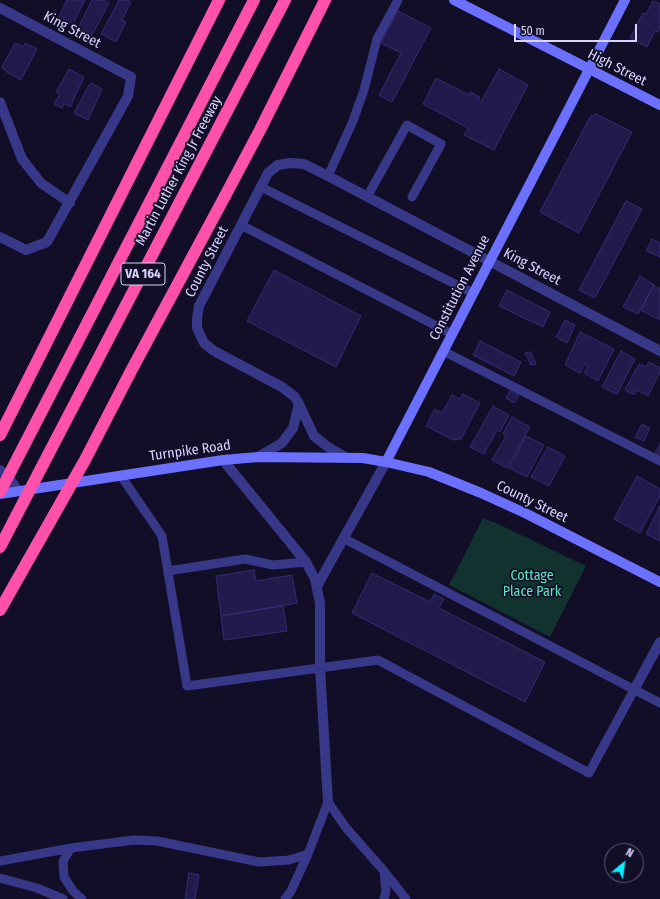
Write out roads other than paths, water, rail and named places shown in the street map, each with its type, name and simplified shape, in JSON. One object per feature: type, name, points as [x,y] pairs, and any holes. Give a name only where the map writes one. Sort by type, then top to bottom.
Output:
[{"type":"highway","points":[[0,435],[219,0]]},
{"type":"highway","name":"Martin Luther King Jr Freeway","points":[[0,493],[254,0]]},
{"type":"highway","name":"Martin Luther King Jr Freeway","points":[[0,547],[285,0]]},
{"type":"highway","points":[[0,610],[85,460],[260,130],[325,0]]},
{"type":"street","name":"High Street","points":[[454,0],[660,105]]},
{"type":"street","name":"Constitution Avenue","points":[[317,586],[386,462],[625,0]]},
{"type":"street","name":"King Street","points":[[0,8],[131,77],[128,96],[70,203]]},
{"type":"street","points":[[0,102],[22,159],[41,183],[70,203],[47,242],[26,250],[0,237]]},
{"type":"street","name":"County Street","points":[[304,164],[290,162],[278,165],[268,173],[200,306],[197,318],[197,328],[204,343],[214,351],[282,387],[295,397],[314,436],[346,458]]},
{"type":"street","name":"King Street","points":[[304,164],[660,351]]},
{"type":"street","points":[[258,457],[282,443],[293,428],[299,404]]},
{"type":"street","name":"Turnpike Road","points":[[0,493],[223,460],[258,457],[363,458],[386,462]]},
{"type":"street","points":[[223,460],[306,562],[315,579],[320,603],[320,668],[328,802]]},
{"type":"street","name":"County Street","points":[[386,462],[429,472],[482,493],[527,514],[660,582]]},
{"type":"street","points":[[0,470],[10,479],[18,491]]},
{"type":"street","points":[[634,690],[660,642]]},
{"type":"lane","points":[[328,176],[353,121],[364,90],[377,39],[398,0]]},
{"type":"lane","points":[[367,197],[407,125],[441,144],[412,197]]},
{"type":"lane","points":[[261,187],[473,293]]},
{"type":"lane","points":[[241,225],[452,334]]},
{"type":"lane","points":[[443,350],[660,461]]},
{"type":"lane","points":[[122,476],[162,536],[187,686],[378,660],[589,773],[634,690]]},
{"type":"lane","points":[[344,538],[660,703]]},
{"type":"lane","points":[[168,571],[245,559],[273,564],[306,562]]},
{"type":"lane","points":[[285,899],[291,891],[308,854],[328,802]]},
{"type":"lane","points":[[328,802],[347,829],[384,871],[406,899]]},
{"type":"lane","points":[[0,861],[72,848],[134,840],[157,841],[259,862],[289,860],[308,854]]},
{"type":"lane","points":[[72,848],[63,861],[64,877],[73,891],[82,899]]},
{"type":"lane","points":[[384,871],[386,892],[384,899]]},
{"type":"lane","points":[[0,878],[37,888],[63,899]]},
{"type":"park label","name":"Cottage Place Park","points":[[532,584]]}]
